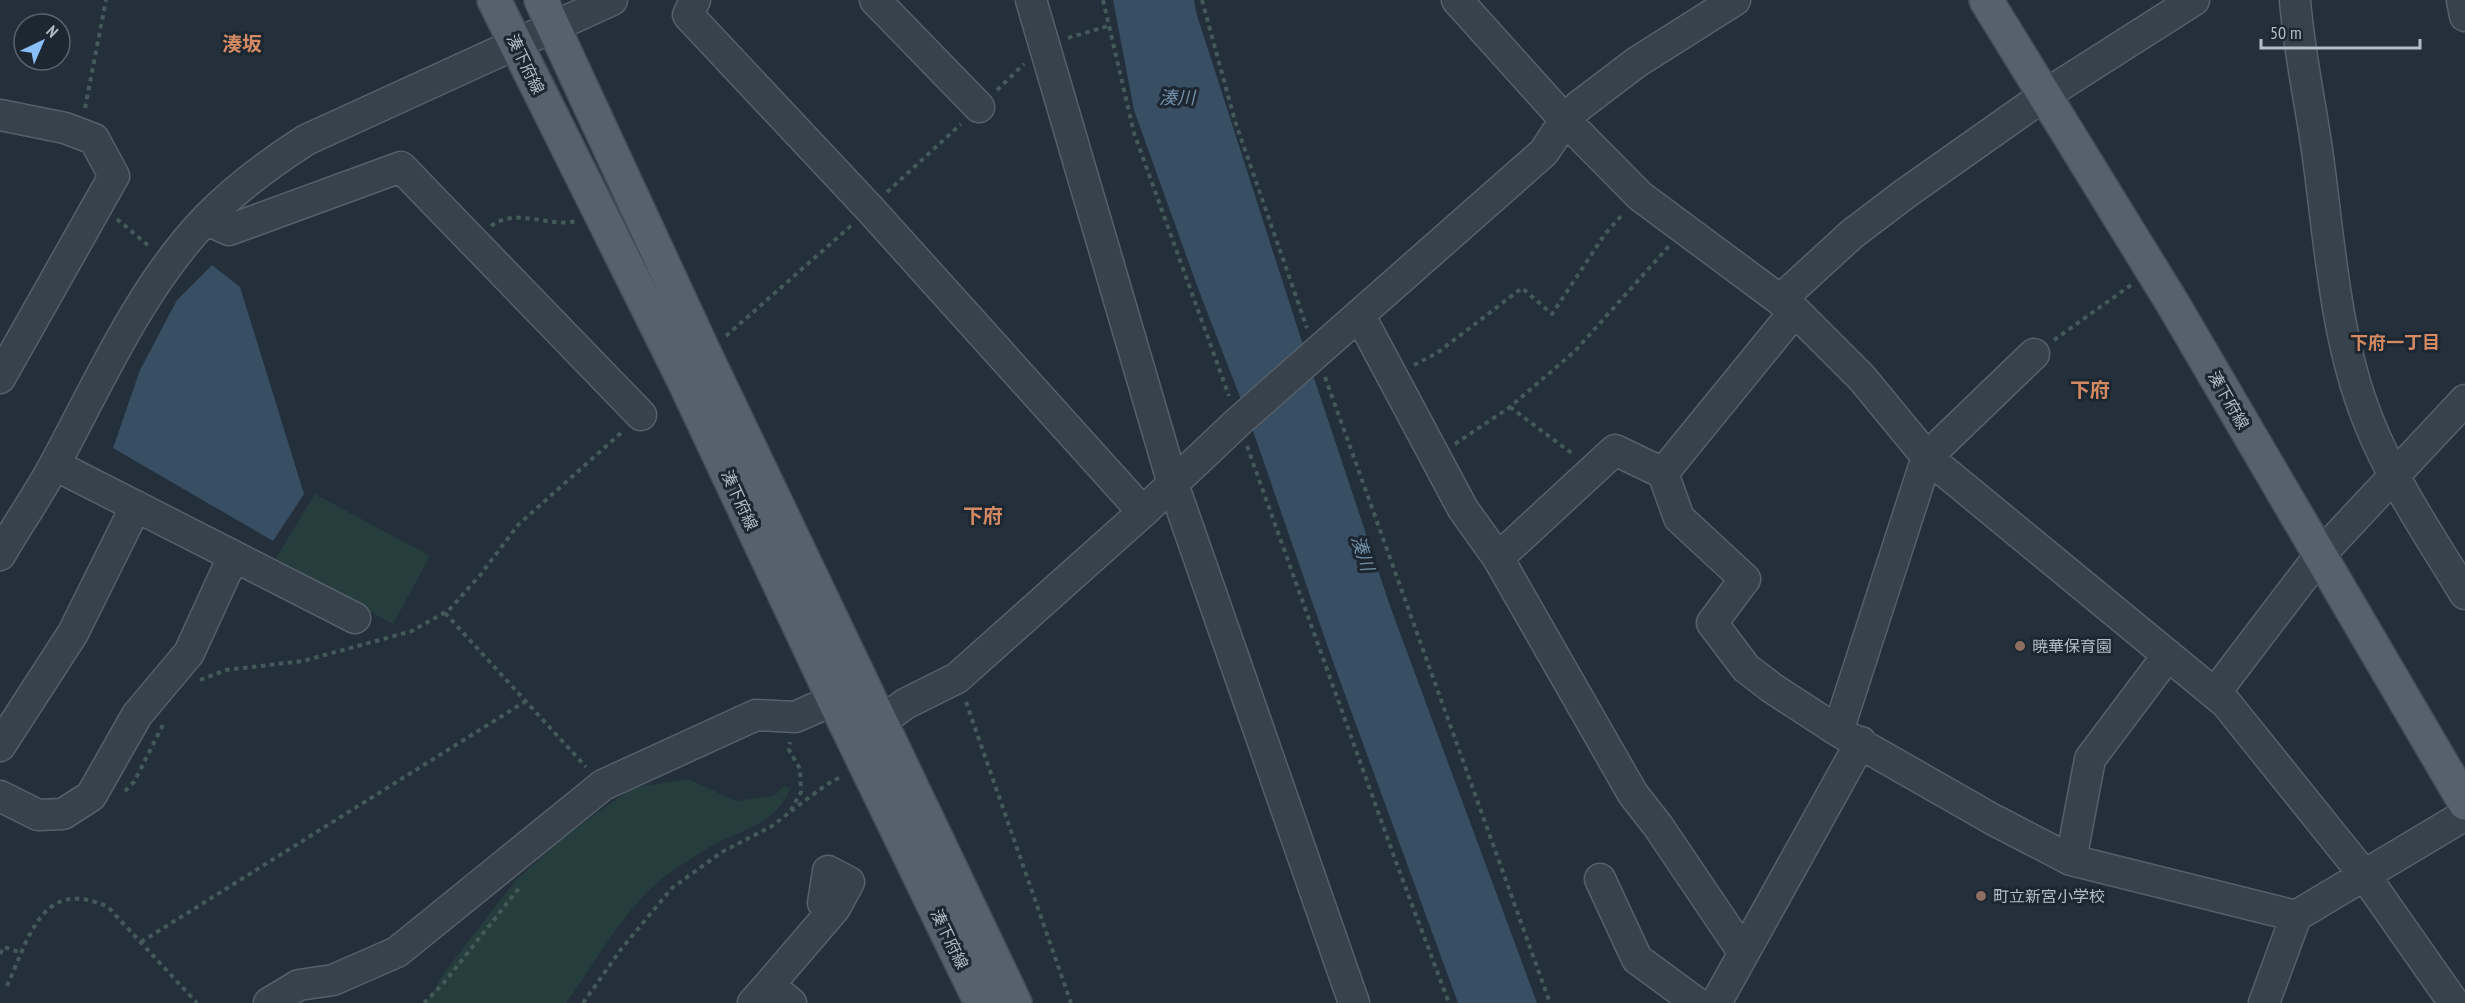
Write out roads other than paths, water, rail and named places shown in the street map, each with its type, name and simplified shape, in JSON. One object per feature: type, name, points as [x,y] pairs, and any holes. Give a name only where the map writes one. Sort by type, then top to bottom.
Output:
[{"type":"main road","name":"湊下府線","points":[[494,0],[684,381],[834,700],[981,1003]]},
{"type":"main road","name":"湊下府線","points":[[1986,0],[2152,271],[2465,803]]},
{"type":"main road","name":"湊下府線","points":[[548,13],[705,354],[1015,1003]]},
{"type":"street","points":[[0,554],[55,465],[119,341],[170,264],[206,219],[259,171],[306,140],[515,43],[548,13],[612,0]]},
{"type":"street","points":[[695,0],[688,15],[870,208],[1143,512]]},
{"type":"street","points":[[875,0],[979,107]]},
{"type":"street","points":[[1031,0],[1173,484],[1354,1003]]},
{"type":"street","points":[[1457,0],[1565,120],[1640,196],[1788,306],[1862,378],[1927,457],[2226,703],[2365,876],[2454,1003]]},
{"type":"street","points":[[269,1003],[299,985],[333,980],[397,952],[603,785],[756,715],[795,717],[834,700],[882,721],[905,704],[957,678],[1143,512],[1238,422],[1544,152],[1565,120],[1579,106],[1637,62],[1735,0]]},
{"type":"street","points":[[1662,473],[1788,306],[1852,234],[2045,95],[2194,0]]},
{"type":"street","points":[[2295,0],[2297,30],[2314,129],[2342,335],[2368,420],[2394,475],[2465,594]]},
{"type":"street","points":[[2462,0],[2465,16]]},
{"type":"street","points":[[0,115],[65,128],[94,139],[114,176],[0,378]]},
{"type":"street","points":[[206,219],[229,230],[400,166],[640,414]]},
{"type":"street","points":[[1360,316],[1463,509],[1498,558],[1633,794],[1658,826],[1743,952]]},
{"type":"street","points":[[1716,1003],[1850,737],[1927,457],[2034,354]]},
{"type":"street","points":[[2215,693],[2320,555],[2465,400]]},
{"type":"street","points":[[1498,558],[1615,450],[1662,473],[1679,518],[1745,579],[1712,623],[1746,668],[1772,688],[1850,737],[1992,819],[2071,860],[2296,916]]},
{"type":"street","points":[[55,465],[355,618]]},
{"type":"street","points":[[0,746],[72,633],[136,506]]},
{"type":"street","points":[[0,796],[38,815],[63,814],[91,796],[137,715],[189,653],[233,557]]},
{"type":"street","points":[[2071,860],[2090,759],[2168,655]]},
{"type":"street","points":[[2264,1003],[2296,916],[2465,815]]},
{"type":"street","points":[[1600,879],[1637,959],[1697,1003]]},
{"type":"street","points":[[771,997],[835,908]]},
{"type":"water","name":"湊川","points":[[1113,0],[1194,0],[1303,345],[1390,606],[1537,1003],[1458,1003],[1332,659],[1252,428],[1196,283],[1134,110]]},
{"type":"water","points":[[212,265],[240,287],[304,494],[273,541],[113,448],[140,370],[177,300]]},
{"type":"place","name":"暁華保育園","points":[[2020,646]]},
{"type":"place","name":"町立新宮小学校","points":[[1981,896]]},
{"type":"district","name":"湊坂","points":[[242,44]]},
{"type":"district","name":"下府一丁目","points":[[2395,342]]},
{"type":"district","name":"下府","points":[[2090,390]]},
{"type":"district","name":"下府","points":[[983,516]]}]
